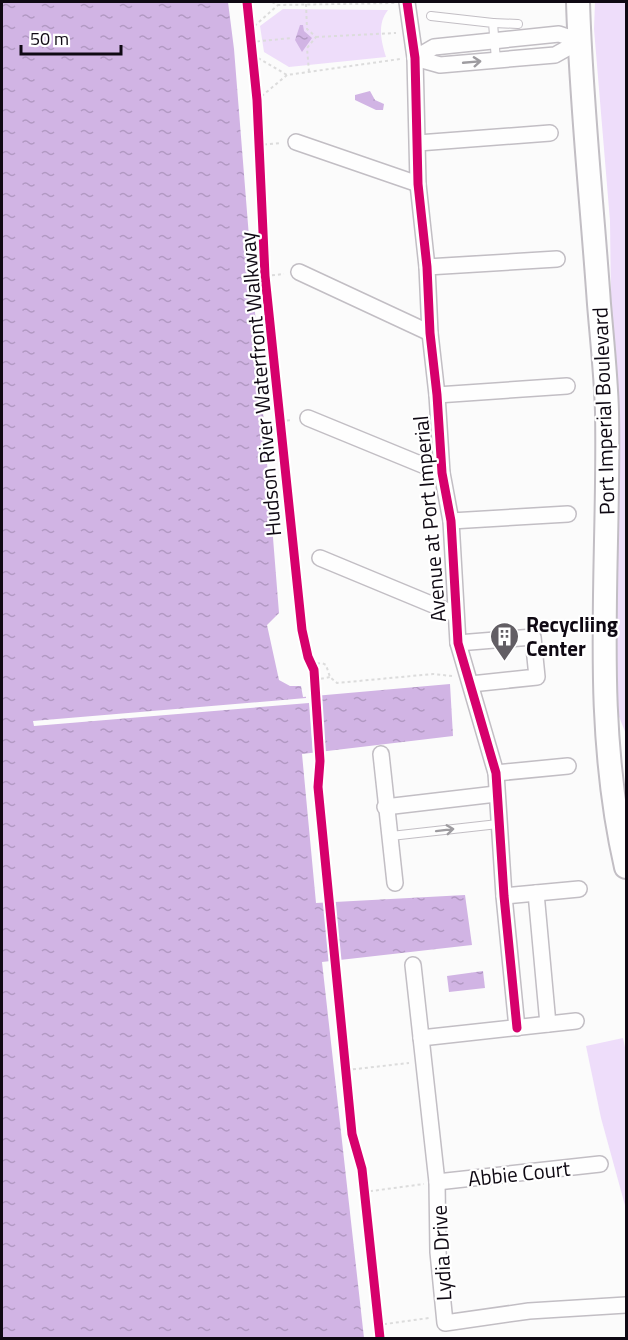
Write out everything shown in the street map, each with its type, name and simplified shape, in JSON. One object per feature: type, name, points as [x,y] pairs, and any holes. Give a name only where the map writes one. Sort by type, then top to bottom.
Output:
[{"type":"main road","name":"Port Imperial Boulevard","points":[[578,2],[607,409],[608,530],[603,634],[604,720],[627,867]]},
{"type":"main road","points":[[604,720],[615,746],[627,753]]},
{"type":"street","name":"Avenue at Port Imperial","points":[[407,2],[415,57],[418,184],[427,267],[430,333],[442,473],[451,521],[458,643],[496,772],[498,824],[517,1028]]},
{"type":"street","points":[[415,57],[434,47],[560,34],[580,41]]},
{"type":"street","points":[[415,57],[440,65],[555,55],[580,41]]},
{"type":"street","points":[[418,143],[550,133]]},
{"type":"street","points":[[296,142],[418,184]]},
{"type":"street","points":[[427,267],[557,259]]},
{"type":"street","points":[[299,272],[430,333]]},
{"type":"street","points":[[437,395],[567,386]]},
{"type":"street","points":[[308,418],[442,473]]},
{"type":"street","points":[[451,521],[568,514]]},
{"type":"street","points":[[320,558],[455,614]]},
{"type":"street","points":[[458,643],[533,637],[537,677],[469,679]]},
{"type":"street","points":[[381,754],[385,807],[396,883]]},
{"type":"street","points":[[496,772],[568,766]]},
{"type":"street","points":[[385,807],[496,794]]},
{"type":"street","points":[[504,896],[579,889]]},
{"type":"street","points":[[536,893],[548,1024]]},
{"type":"street","name":"Lydia Drive","points":[[413,965],[437,1182],[438,1252],[445,1323],[529,1311],[627,1305]]},
{"type":"street","points":[[421,1038],[576,1021]]},
{"type":"street","name":"Abbie Court","points":[[437,1182],[600,1164]]},
{"type":"lane","points":[[430,16],[518,24]]},
{"type":"lane","points":[[493,23],[496,60]]},
{"type":"lane","points":[[391,836],[498,824]]},
{"type":"path","points":[[272,2],[278,5],[407,2]]},
{"type":"path","points":[[306,4],[307,30],[315,38]]},
{"type":"path","points":[[250,30],[278,5]]},
{"type":"path","points":[[309,72],[307,48],[315,38],[411,32]]},
{"type":"path","points":[[250,42],[292,39]]},
{"type":"path","points":[[252,55],[287,75]]},
{"type":"path","points":[[257,100],[287,75],[415,57]]},
{"type":"path","points":[[258,145],[296,142]]},
{"type":"path","points":[[265,276],[299,272]]},
{"type":"path","points":[[311,664],[326,665],[330,677],[337,683],[433,674],[469,679]]},
{"type":"path","points":[[315,680],[330,677]]},
{"type":"path","points":[[380,1338],[362,1169],[352,1134],[347,1070],[423,1062]]},
{"type":"path","points":[[364,1192],[437,1182]]},
{"type":"path","points":[[378,1325],[444,1317]]},
{"type":"shaded area","points":[[595,2],[626,2],[626,734],[616,709],[610,221],[594,29]]},
{"type":"shaded area","points":[[283,9],[388,10],[381,27],[386,57],[289,67],[264,52],[260,26]]},
{"type":"shaded area","points":[[623,1038],[626,1052],[626,1209],[601,1118],[586,1046]]},
{"type":"water","points":[[2,2],[228,2],[234,49],[279,613],[267,625],[279,680],[290,686],[301,686],[303,697],[450,684],[453,736],[302,754],[316,903],[465,895],[472,945],[322,962],[364,1338],[2,1338]]},
{"type":"water","points":[[300,25],[303,25],[304,31],[312,38],[302,52],[295,40]]},
{"type":"water","points":[[370,91],[375,100],[384,104],[383,110],[376,110],[355,100],[355,95]]},
{"type":"water","points":[[483,971],[485,988],[449,992],[447,976]]},
{"type":"pier","points":[[321,692],[324,754],[313,755],[309,703],[34,726],[33,721],[306,698],[306,693]]},
{"type":"cycle path","name":"Hudson River Waterfront Walkway","points":[[247,2],[257,100],[265,276],[302,630],[308,657],[314,670],[320,761],[318,787],[352,1134],[362,1169],[380,1338]]},
{"type":"cycle path","points":[[407,2],[415,58],[418,184],[427,267],[430,333],[442,473],[451,521],[458,643],[496,773],[504,896],[517,1028]]},
{"type":"place","name":"Recycliing Center","points":[[505,662]]}]
